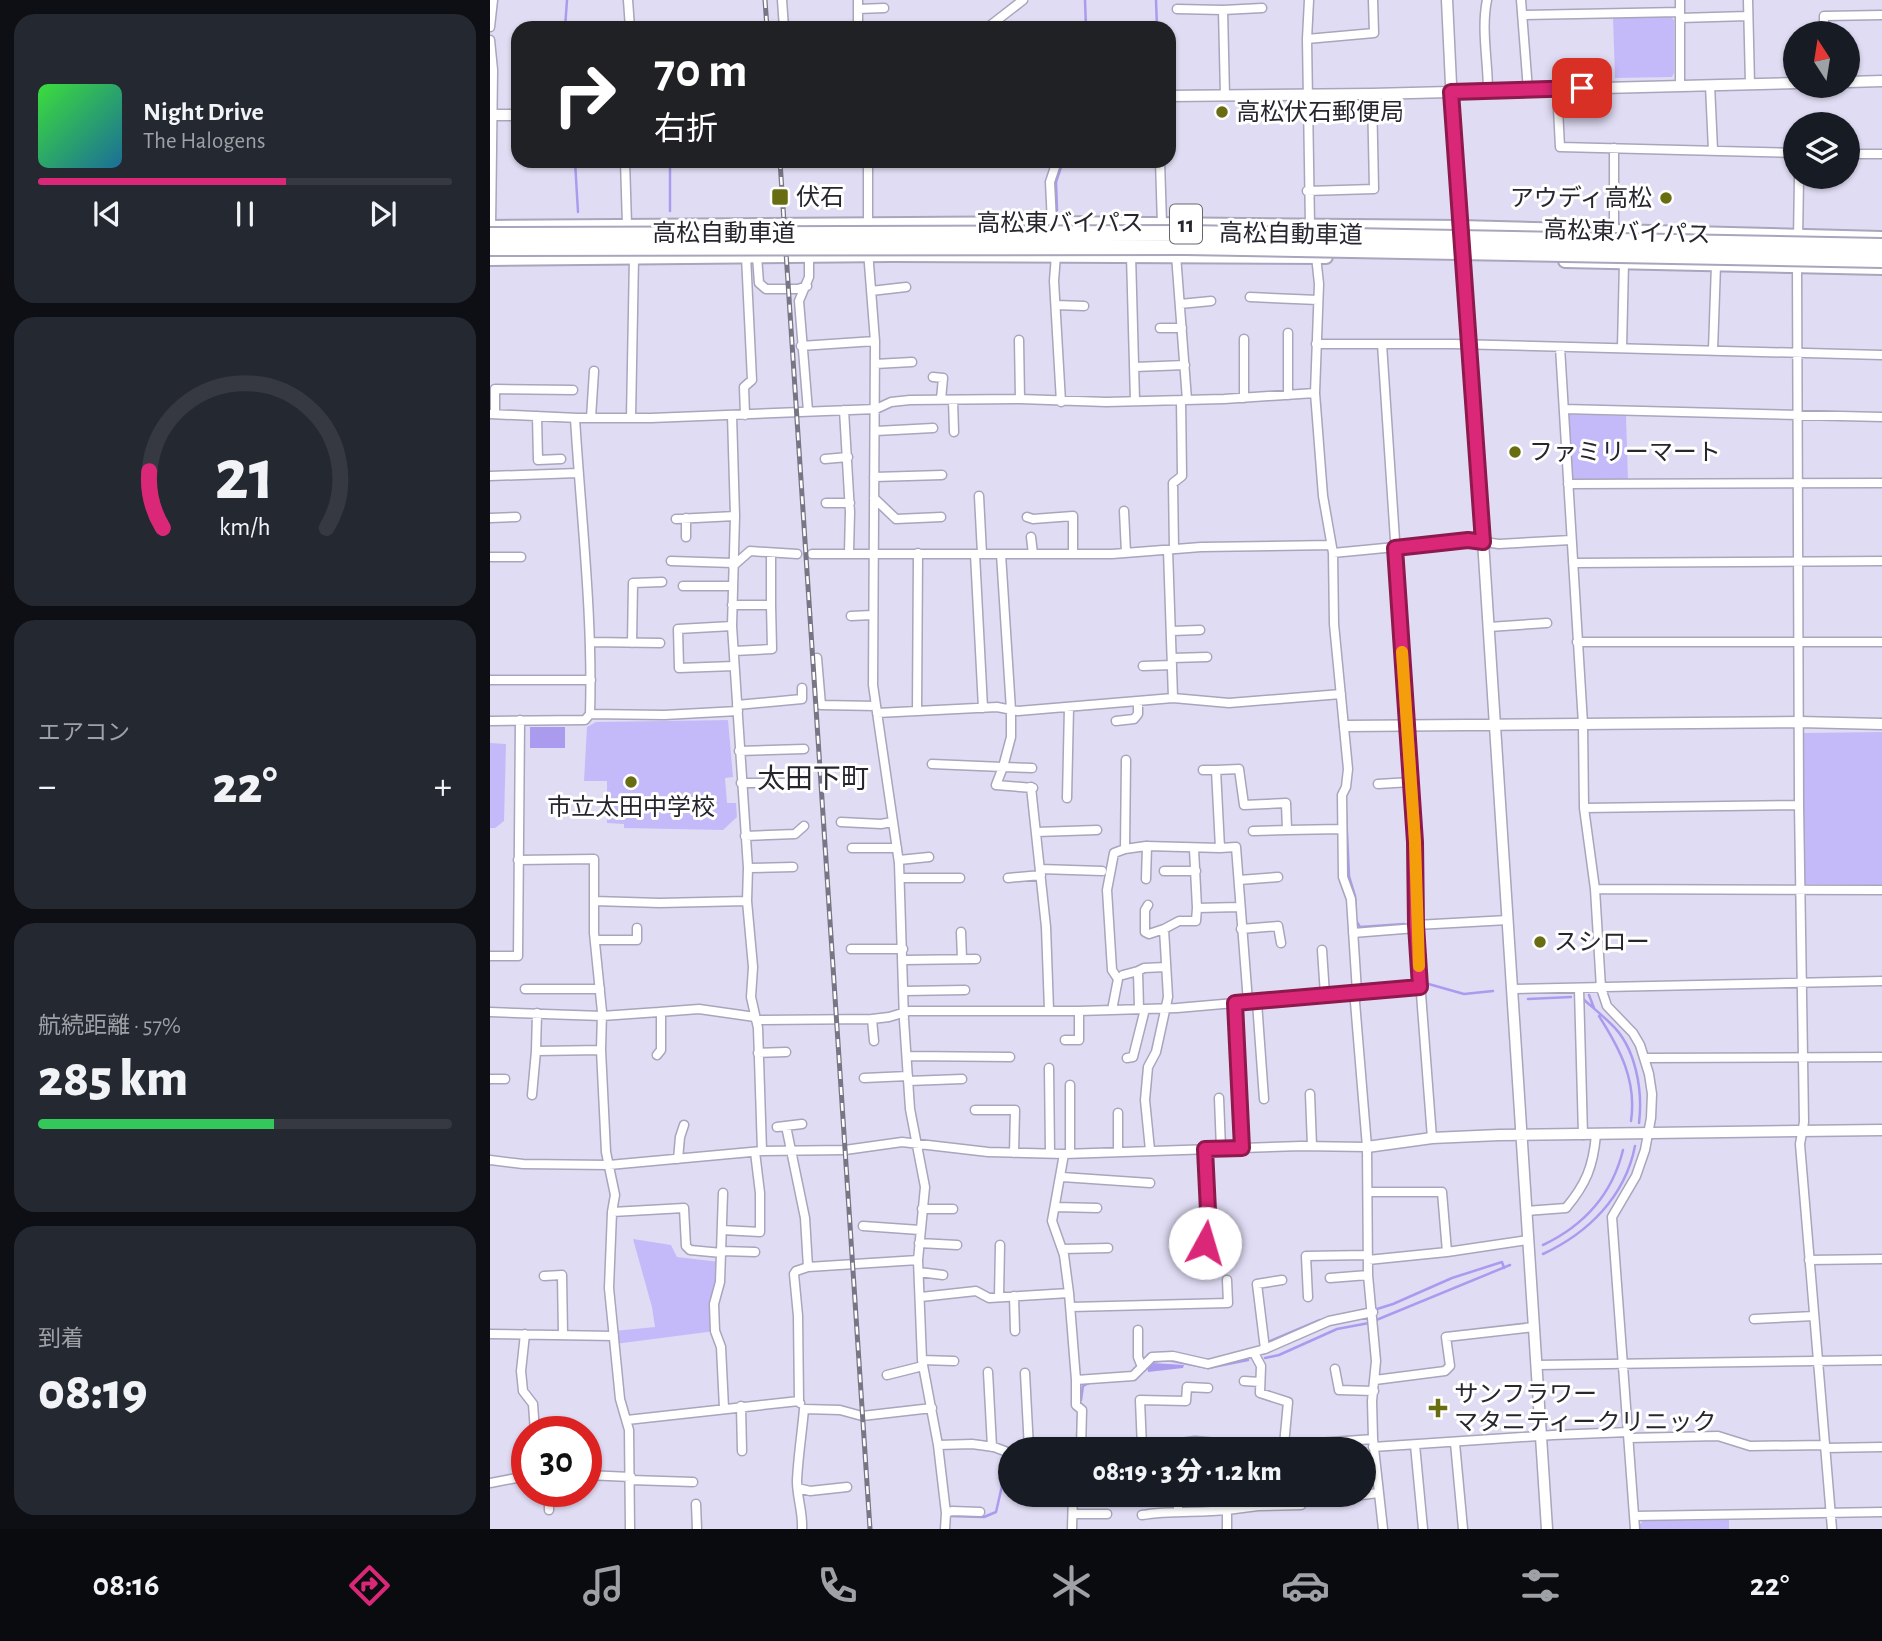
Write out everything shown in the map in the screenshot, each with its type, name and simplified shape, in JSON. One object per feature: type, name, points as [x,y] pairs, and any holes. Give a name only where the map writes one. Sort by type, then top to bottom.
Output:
[{"type":"highway","name":"高松東バイパス","points":[[490,229],[628,225],[1052,223],[1461,227],[1882,238]]},
{"type":"highway","name":"高松自動車道","points":[[490,229],[1186,233],[1882,246]]},
{"type":"highway","name":"高松自動車道","points":[[490,248],[1186,247],[1882,260]]},
{"type":"highway","name":"高松東バイパス","points":[[490,259],[1056,254],[1316,256],[1882,268]]},
{"type":"street","points":[[490,27],[493,0]]},
{"type":"street","points":[[628,0],[630,21]]},
{"type":"street","points":[[782,0],[784,21]]},
{"type":"street","points":[[996,21],[1023,0]]},
{"type":"street","points":[[1309,0],[1307,191],[1310,226]]},
{"type":"street","points":[[1307,39],[1374,33],[1373,0]]},
{"type":"street","points":[[1447,0],[1547,1529]]},
{"type":"street","points":[[1488,0],[1484,17],[1488,91]]},
{"type":"street","points":[[1521,0],[1528,90]]},
{"type":"street","points":[[1679,0],[1679,86]]},
{"type":"street","points":[[1748,0],[1750,84]]},
{"type":"street","points":[[858,4],[884,8]]},
{"type":"street","points":[[1177,9],[1262,8]]},
{"type":"street","points":[[1223,9],[1225,96]]},
{"type":"street","points":[[1523,15],[1748,16]]},
{"type":"street","points":[[1824,21],[1824,16],[1882,15]]},
{"type":"street","points":[[490,40],[493,70],[490,229]]},
{"type":"street","points":[[1860,82],[1882,81]]},
{"type":"street","points":[[1176,96],[1372,94],[1783,83]]},
{"type":"street","points":[[1710,85],[1713,150]]},
{"type":"street","points":[[1557,89],[1560,147],[1783,153]]},
{"type":"street","points":[[1307,191],[1374,190],[1372,94]]},
{"type":"street","points":[[491,115],[511,114]]},
{"type":"street","points":[[1614,148],[1614,231]]},
{"type":"street","points":[[1860,154],[1882,154]]},
{"type":"street","points":[[625,168],[628,225]]},
{"type":"street","points":[[867,168],[868,255],[876,364],[873,685],[899,860],[908,1079],[925,1187],[918,1260],[922,1363],[938,1445],[946,1513],[945,1529]]},
{"type":"street","points":[[1052,223],[1050,182],[1055,168]]},
{"type":"street","points":[[1160,168],[1162,224]]},
{"type":"street","points":[[1799,189],[1796,353],[1798,805],[1803,1058],[1800,1144],[1832,1529]]},
{"type":"street","points":[[1056,254],[1054,281],[1061,401]]},
{"type":"street","points":[[808,411],[799,301],[809,277],[809,255]]},
{"type":"street","points":[[1131,255],[1135,401]]},
{"type":"street","points":[[752,256],[759,284],[766,289],[798,289],[807,286]]},
{"type":"street","points":[[745,415],[744,387],[752,380],[752,256]]},
{"type":"street","points":[[1173,698],[1173,483],[1182,476],[1185,365],[1177,256]]},
{"type":"street","points":[[1316,256],[1318,300],[1315,393],[1323,496],[1332,549],[1332,589],[1348,769],[1346,788],[1342,795],[1343,877],[1351,899],[1357,992],[1355,1002],[1367,1146],[1368,1275],[1373,1318],[1375,1380],[1373,1437]]},
{"type":"street","points":[[631,418],[634,257]]},
{"type":"street","points":[[1622,348],[1624,262]]},
{"type":"street","points":[[1713,350],[1716,265]]},
{"type":"street","points":[[871,291],[906,287]]},
{"type":"street","points":[[1250,297],[1318,300]]},
{"type":"street","points":[[1180,304],[1211,301]]},
{"type":"street","points":[[1056,305],[1084,306]]},
{"type":"street","points":[[1160,328],[1182,328]]},
{"type":"street","points":[[1288,333],[1288,395]]},
{"type":"street","points":[[1244,339],[1244,398]]},
{"type":"street","points":[[1018,340],[1020,399]]},
{"type":"street","points":[[801,346],[875,341]]},
{"type":"street","points":[[1315,344],[1882,355]]},
{"type":"street","points":[[1382,344],[1411,782],[1416,927],[1432,1138]]},
{"type":"street","points":[[1560,347],[1583,724],[1584,808],[1595,889],[1601,988],[1607,1006],[1633,1033],[1645,1058],[1651,1094],[1647,1135],[1636,1176],[1612,1217],[1635,1529]]},
{"type":"street","points":[[876,364],[912,362]]},
{"type":"street","points":[[1135,367],[1185,365]]},
{"type":"street","points":[[591,418],[594,371]]},
{"type":"street","points":[[933,377],[943,378],[941,400]]},
{"type":"street","points":[[573,390],[495,389],[493,414],[631,418],[876,409],[891,402],[941,400],[1135,401],[1315,393]]},
{"type":"street","points":[[953,400],[954,432]]},
{"type":"street","points":[[1564,409],[1882,417]]},
{"type":"street","points":[[844,410],[850,503],[849,552]]},
{"type":"street","points":[[722,1230],[760,1232],[758,1054],[756,1019],[751,997],[748,868],[732,626],[735,516],[732,415]]},
{"type":"street","points":[[537,416],[538,460],[561,459]]},
{"type":"street","points":[[490,721],[585,720],[590,714],[590,610],[575,418]]},
{"type":"street","points":[[876,431],[928,431]]},
{"type":"street","points":[[825,459],[848,457]]},
{"type":"street","points":[[490,476],[578,473]]},
{"type":"street","points":[[874,477],[942,475]]},
{"type":"street","points":[[1567,484],[1882,483]]},
{"type":"street","points":[[979,496],[983,708]]},
{"type":"street","points":[[874,498],[896,519],[941,517]]},
{"type":"street","points":[[826,503],[850,503]]},
{"type":"street","points":[[1124,511],[1126,552]]},
{"type":"street","points":[[676,519],[735,516]]},
{"type":"street","points":[[1027,517],[1033,519],[1073,516],[1073,554]]},
{"type":"street","points":[[490,518],[516,517]]},
{"type":"street","points":[[686,519],[686,537]]},
{"type":"street","points":[[1031,537],[1033,554]]},
{"type":"street","points":[[811,554],[1073,554],[1171,550],[1395,548],[1468,540],[1499,544],[1571,540]]},
{"type":"street","points":[[671,561],[733,565],[750,551],[797,554]]},
{"type":"street","points":[[734,651],[772,649],[771,553]]},
{"type":"street","points":[[917,711],[918,553]]},
{"type":"street","points":[[1001,554],[1011,737],[996,785],[1032,787],[1041,872],[1049,1010]]},
{"type":"street","points":[[490,557],[521,557]]},
{"type":"street","points":[[1573,563],[1882,561]]},
{"type":"street","points":[[632,643],[633,583],[662,582]]},
{"type":"street","points":[[683,586],[732,586]]},
{"type":"street","points":[[732,605],[771,605]]},
{"type":"street","points":[[851,616],[872,615]]},
{"type":"street","points":[[1489,627],[1548,623]]},
{"type":"street","points":[[732,626],[678,629],[679,667],[734,666]]},
{"type":"street","points":[[1171,631],[1200,630]]},
{"type":"street","points":[[590,642],[660,643]]},
{"type":"street","points":[[1577,642],[1882,642]]},
{"type":"street","points":[[1143,666],[1207,657]]},
{"type":"street","points":[[817,658],[821,705],[876,710],[997,707],[1011,710],[1173,698],[1229,703],[1341,694]]},
{"type":"street","points":[[490,681],[591,680]]},
{"type":"street","points":[[590,714],[664,715],[737,708],[802,699],[802,688]]},
{"type":"street","points":[[1116,721],[1133,719],[1138,714],[1138,701]]},
{"type":"street","points":[[1067,798],[1069,707]]},
{"type":"street","points":[[490,956],[518,956],[520,720]]},
{"type":"street","points":[[1345,726],[1799,722],[1882,724]]},
{"type":"street","points":[[739,751],[804,749]]},
{"type":"street","points":[[1125,849],[1126,760]]},
{"type":"street","points":[[932,764],[1032,768]]},
{"type":"street","points":[[1203,770],[1239,769],[1244,805],[1286,803],[1287,830]]},
{"type":"street","points":[[1216,770],[1220,848]]},
{"type":"street","points":[[1378,784],[1411,782]]},
{"type":"street","points":[[741,783],[800,783]]},
{"type":"street","points":[[1584,808],[1798,805]]},
{"type":"street","points":[[841,822],[892,822]]},
{"type":"street","points":[[745,836],[795,834],[804,826]]},
{"type":"street","points":[[1253,831],[1342,829]]},
{"type":"street","points":[[1036,832],[1097,830]]},
{"type":"street","points":[[1146,880],[1147,846]]},
{"type":"street","points":[[1112,1010],[1118,979],[1112,970],[1107,890],[1114,853],[1147,846],[1194,849],[1236,847],[1241,929],[1253,1002],[1264,1099]]},
{"type":"street","points":[[852,848],[897,848]]},
{"type":"street","points":[[1148,905],[1145,910],[1145,932],[1149,934],[1179,921],[1196,921],[1194,849]]},
{"type":"street","points":[[899,860],[929,857]]},
{"type":"street","points":[[519,860],[594,859],[601,1050],[609,1165],[615,1195],[609,1272],[620,1399],[627,1420],[631,1479],[630,1529]]},
{"type":"street","points":[[748,868],[793,867]]},
{"type":"street","points":[[1008,878],[1041,872],[1102,871]]},
{"type":"street","points":[[1164,871],[1196,871]]},
{"type":"street","points":[[1239,880],[1278,877]]},
{"type":"street","points":[[900,878],[960,878]]},
{"type":"street","points":[[1595,889],[1882,890]]},
{"type":"street","points":[[594,901],[747,901]]},
{"type":"street","points":[[1197,908],[1239,907]]},
{"type":"street","points":[[1353,933],[1508,920]]},
{"type":"street","points":[[1241,929],[1278,926],[1281,943]]},
{"type":"street","points":[[595,940],[637,940],[637,928]]},
{"type":"street","points":[[1150,1150],[1145,1100],[1148,1067],[1156,1052],[1168,997],[1164,929]]},
{"type":"street","points":[[961,932],[962,959]]},
{"type":"street","points":[[851,949],[903,949]]},
{"type":"street","points":[[1322,950],[1325,995]]},
{"type":"street","points":[[904,960],[976,959]]},
{"type":"street","points":[[1123,975],[1144,968],[1166,967]]},
{"type":"street","points":[[1127,1058],[1133,1057],[1142,1009],[1138,971]]},
{"type":"street","points":[[1513,989],[1882,981]]},
{"type":"street","points":[[490,1012],[601,1016],[699,1009],[756,1019],[872,1019],[909,1011],[1165,1008],[1420,987]]},
{"type":"street","points":[[524,989],[600,989]]},
{"type":"street","points":[[1579,989],[1583,1135]]},
{"type":"street","points":[[904,991],[965,990]]},
{"type":"street","points":[[1235,1003],[1242,1148]]},
{"type":"street","points":[[1065,1041],[1079,1040],[1079,1011]]},
{"type":"street","points":[[657,1055],[661,1050],[659,1012]]},
{"type":"street","points":[[532,1095],[537,1013]]},
{"type":"street","points":[[872,1019],[874,1041]]},
{"type":"street","points":[[536,1051],[601,1050]]},
{"type":"street","points":[[758,1054],[786,1052]]},
{"type":"street","points":[[907,1056],[1010,1057]]},
{"type":"street","points":[[1645,1058],[1882,1057]]},
{"type":"street","points":[[1049,1068],[1050,1153]]},
{"type":"street","points":[[864,1078],[962,1079]]},
{"type":"street","points":[[490,1079],[505,1079]]},
{"type":"street","points":[[1070,1085],[1067,1154],[1052,1221],[1062,1249],[1071,1307],[1076,1405],[1082,1410],[1082,1437]]},
{"type":"street","points":[[1310,1094],[1312,1146]]},
{"type":"street","points":[[1219,1098],[1221,1149]]},
{"type":"street","points":[[975,1110],[1015,1110],[1014,1153]]},
{"type":"street","points":[[1118,1113],[1118,1151]]},
{"type":"street","points":[[802,1124],[781,1127],[791,1151],[806,1218],[808,1268]]},
{"type":"street","points":[[678,1159],[684,1125]]},
{"type":"street","points":[[490,1160],[523,1164],[609,1165],[759,1152],[845,1150],[902,1142],[1014,1153],[1067,1154],[1367,1146],[1432,1138],[1521,1135],[1882,1130]]},
{"type":"street","points":[[1527,1211],[1566,1208],[1582,1189],[1588,1176],[1596,1135]]},
{"type":"street","points":[[1205,1149],[1208,1211],[1204,1227],[1205,1258]]},
{"type":"street","points":[[1062,1177],[1150,1183]]},
{"type":"street","points":[[1369,1192],[1442,1192],[1447,1252]]},
{"type":"street","points":[[723,1193],[720,1282],[714,1304],[715,1331],[721,1347],[724,1408]]},
{"type":"street","points":[[1055,1207],[1097,1208]]},
{"type":"street","points":[[612,1212],[684,1208],[685,1246],[690,1250],[755,1252]]},
{"type":"street","points":[[922,1209],[953,1209]]},
{"type":"street","points":[[863,1226],[919,1230]]},
{"type":"street","points":[[1308,1297],[1306,1256],[1368,1257],[1447,1252],[1528,1240]]},
{"type":"street","points":[[919,1243],[957,1245]]},
{"type":"street","points":[[999,1297],[1000,1245]]},
{"type":"street","points":[[1062,1249],[1108,1248]]},
{"type":"street","points":[[1810,1260],[1882,1259]]},
{"type":"street","points":[[802,1529],[803,1513],[799,1504],[798,1488],[801,1405],[794,1274],[808,1268],[918,1260]]},
{"type":"street","points":[[919,1272],[943,1275]]},
{"type":"street","points":[[544,1276],[562,1275],[563,1335]]},
{"type":"street","points":[[1330,1278],[1368,1275]]},
{"type":"street","points":[[1071,1307],[1228,1303],[1227,1280]]},
{"type":"street","points":[[1265,1349],[1257,1284],[1282,1280]]},
{"type":"street","points":[[921,1297],[976,1291],[989,1298],[1069,1293]]},
{"type":"street","points":[[1014,1296],[1015,1331]]},
{"type":"street","points":[[1754,1319],[1814,1316]]},
{"type":"street","points":[[1076,1380],[1133,1376],[1152,1357],[1173,1356],[1208,1364],[1254,1353],[1329,1321],[1373,1318]]},
{"type":"street","points":[[1375,1380],[1445,1371],[1450,1366],[1446,1337],[1534,1327]]},
{"type":"street","points":[[1138,1330],[1138,1357],[1142,1367]]},
{"type":"street","points":[[490,1334],[614,1336]]},
{"type":"street","points":[[524,1334],[521,1371],[523,1391],[533,1404],[534,1416]]},
{"type":"street","points":[[1254,1353],[1261,1366],[1260,1393],[1288,1402],[1285,1437]]},
{"type":"street","points":[[1536,1365],[1882,1360]]},
{"type":"street","points":[[887,1375],[922,1363],[954,1361]]},
{"type":"street","points":[[1335,1369],[1339,1390],[1374,1391]]},
{"type":"street","points":[[988,1372],[992,1447]]},
{"type":"street","points":[[1025,1373],[1028,1437]]},
{"type":"street","points":[[1244,1381],[1260,1382]]},
{"type":"street","points":[[1140,1437],[1140,1401],[1186,1401],[1187,1387],[1209,1388]]},
{"type":"street","points":[[627,1420],[741,1406],[801,1405],[862,1416],[932,1408]]},
{"type":"street","points":[[741,1406],[742,1451]]},
{"type":"street","points":[[1376,1443],[1415,1445],[1541,1436],[1629,1435],[1718,1436],[1750,1446],[1882,1447]]},
{"type":"street","points":[[1455,1443],[1463,1529]]},
{"type":"street","points":[[938,1445],[972,1444],[998,1449]]},
{"type":"street","points":[[1415,1445],[1423,1529]]},
{"type":"street","points":[[1376,1475],[1383,1529]]},
{"type":"street","points":[[602,1476],[693,1482]]},
{"type":"street","points":[[490,1483],[511,1479]]},
{"type":"street","points":[[798,1488],[810,1491],[847,1488]]},
{"type":"street","points":[[696,1504],[696,1529]]},
{"type":"street","points":[[1073,1507],[1073,1529]]},
{"type":"street","points":[[1227,1507],[1227,1529]]},
{"type":"street","points":[[1142,1515],[1250,1507]]},
{"type":"street","points":[[946,1513],[980,1512]]},
{"type":"street","points":[[1634,1516],[1882,1513]]},
{"type":"street","points":[[1073,1514],[1107,1514]]},
{"type":"shaded area","points":[[1670,16],[1674,20],[1672,77],[1615,78],[1613,17]]},
{"type":"shaded area","points":[[1567,414],[1626,416],[1628,480],[1570,481]]},
{"type":"shaded area","points":[[728,720],[733,777],[725,778],[727,803],[736,803],[737,817],[723,830],[624,828],[624,824],[607,823],[607,781],[584,781],[587,727],[596,722]]},
{"type":"shaded area","points":[[530,727],[565,727],[565,748],[530,748]]},
{"type":"shaded area","points":[[1882,732],[1882,885],[1806,884],[1803,879],[1804,733]]},
{"type":"shaded area","points":[[490,743],[506,744],[504,821],[495,828],[490,828]]},
{"type":"shaded area","points":[[633,1239],[671,1245],[677,1257],[720,1262],[715,1331],[615,1344],[614,1331],[655,1327]]},
{"type":"shaded area","points":[[1152,1363],[1184,1365],[1183,1368],[1148,1372],[1147,1367]]},
{"type":"shaded area","points":[[1729,1520],[1729,1529],[1640,1529],[1643,1521]]},
{"type":"waterway","points":[[566,21],[567,0]]},
{"type":"waterway","points":[[1085,0],[1086,21]]},
{"type":"waterway","points":[[1156,0],[1157,21]]},
{"type":"waterway","points":[[1192,91],[1301,90]]},
{"type":"waterway","points":[[575,168],[578,212]]},
{"type":"waterway","points":[[670,168],[670,211]]},
{"type":"waterway","points":[[1057,210],[1056,182],[1061,168]]},
{"type":"waterway","points":[[1346,812],[1349,876],[1356,909]]},
{"type":"waterway","points":[[1356,920],[1360,927],[1404,924]]},
{"type":"waterway","points":[[1411,935],[1416,981]]},
{"type":"waterway","points":[[1425,983],[1464,994],[1493,991]]},
{"type":"waterway","points":[[1589,995],[1594,1008]]},
{"type":"waterway","points":[[1528,999],[1571,997]]},
{"type":"waterway","points":[[1582,998],[1620,1034],[1632,1057],[1640,1097],[1639,1123]]},
{"type":"waterway","points":[[1599,1016],[1614,1041],[1629,1079],[1631,1121]]},
{"type":"waterway","points":[[1543,1254],[1575,1235],[1602,1211],[1623,1181],[1635,1146]]},
{"type":"waterway","points":[[1543,1245],[1572,1228],[1595,1207],[1612,1181],[1623,1150]]},
{"type":"waterway","points":[[1377,1309],[1452,1278],[1502,1262],[1504,1268]]},
{"type":"waterway","points":[[1265,1358],[1279,1355],[1337,1329],[1369,1323],[1510,1265]]},
{"type":"waterway","points":[[1268,1342],[1320,1320]]},
{"type":"waterway","points":[[1151,1362],[1168,1360],[1208,1368],[1248,1360]]},
{"type":"waterway","points":[[1081,1400],[1083,1386],[1089,1383]]},
{"type":"waterway","points":[[1077,1435],[1078,1416]]},
{"type":"waterway","points":[[948,1516],[984,1517],[996,1512],[998,1503]]},
{"type":"railway","points":[[765,0],[766,21]]},
{"type":"railway","points":[[780,168],[870,1529]]},
{"type":"slow traffic","points":[[1402,652],[1415,842],[1419,966]]},
{"type":"place","name":"高松伏石郵便局","points":[[1222,112]]},
{"type":"place","name":"伏石","points":[[780,197]]},
{"type":"place","name":"アウディ高松","points":[[1666,198]]},
{"type":"place","name":"ファミリーマート","points":[[1515,452]]},
{"type":"place","name":"市立太田中学校","points":[[631,782]]},
{"type":"place","name":"スシロー","points":[[1540,942]]},
{"type":"place","name":"サンフラワー マタニティークリニック","points":[[1438,1408]]},
{"type":"district","name":"太田下町","points":[[813,778]]},
{"type":"route","points":[[1205,1243],[1204,1227],[1208,1211],[1205,1149],[1242,1148],[1235,1003],[1420,987],[1415,842],[1395,548],[1468,540],[1483,542],[1451,92],[1582,88]]}]
